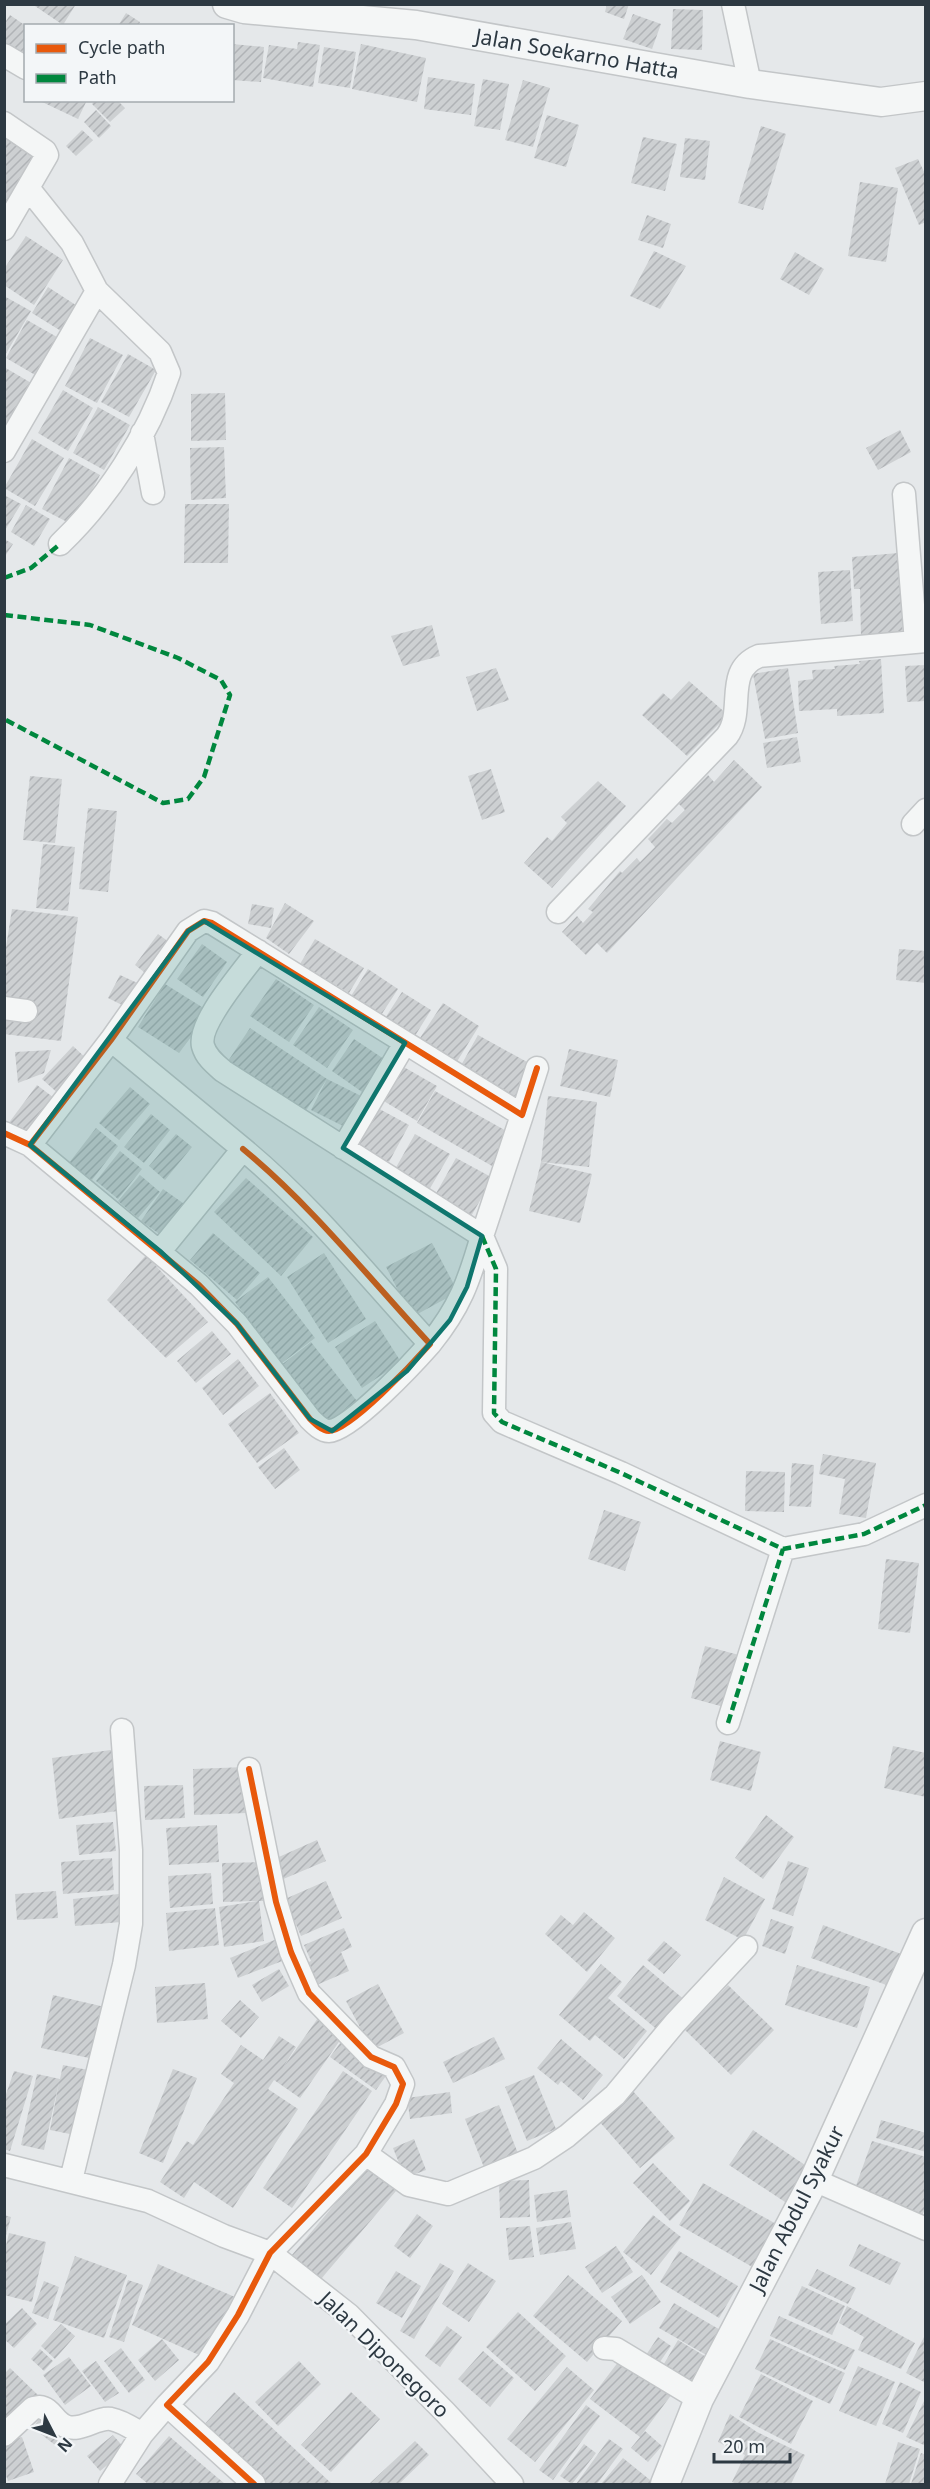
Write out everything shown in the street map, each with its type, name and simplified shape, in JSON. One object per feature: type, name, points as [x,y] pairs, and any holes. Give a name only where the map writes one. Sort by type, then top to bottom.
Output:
[{"type":"street","name":"Jalan Soekarno Hatta","points":[[227,4],[244,9],[416,25],[750,84],[881,102],[926,96]]},
{"type":"street","points":[[733,4],[750,84]]},
{"type":"street","points":[[4,55],[24,67]]},
{"type":"street","points":[[4,123],[45,151],[47,155],[4,229]]},
{"type":"street","points":[[29,189],[72,243],[97,291],[160,352],[169,373],[142,433],[95,509],[60,544]]},
{"type":"street","points":[[4,451],[97,291]]},
{"type":"street","points":[[142,433],[153,493]]},
{"type":"street","points":[[558,912],[728,736],[736,719],[735,686],[738,676],[752,658],[920,642],[904,494]]},
{"type":"street","points":[[30,1145],[111,1040],[189,931],[199,922],[212,922],[522,1115]]},
{"type":"street","points":[[258,951],[204,1026],[203,1047],[210,1060],[222,1071],[482,1236],[496,1269],[494,1404],[497,1417],[508,1426],[621,1473],[783,1549],[864,1534],[926,1505]]},
{"type":"street","points":[[111,1040],[274,1174],[315,1216],[352,1260],[430,1344]]},
{"type":"street","points":[[344,1148],[405,1043]]},
{"type":"street","points":[[4,1133],[30,1145],[160,1251],[237,1324],[310,1419],[326,1430],[332,1431],[347,1423],[407,1371],[450,1320],[467,1287],[537,1068]]},
{"type":"street","points":[[160,1251],[243,1149]]},
{"type":"street","points":[[728,1723],[783,1549]]},
{"type":"street","points":[[71,2180],[124,1965],[131,1924],[131,1850],[122,1730]]},
{"type":"street","points":[[110,2484],[142,2434],[217,2349],[270,2253],[366,2154],[396,2104],[404,2084],[394,2067],[371,2057],[309,1993],[291,1952],[276,1902],[249,1769]]},
{"type":"street","name":"Jalan Abdul Syakur","points":[[665,2484],[699,2399],[814,2180],[926,1933]]},
{"type":"street","points":[[366,2154],[409,2185],[448,2194],[534,2158],[567,2136],[615,2095],[675,2024],[746,1947]]},
{"type":"street","name":"Jalan Diponegoro","points":[[4,2165],[148,2201],[224,2236],[270,2253],[349,2315],[512,2484]]},
{"type":"street","points":[[814,2180],[926,2229]]},
{"type":"street","points":[[604,2348],[616,2349],[699,2399]]},
{"type":"street","points":[[167,2405],[254,2484]]},
{"type":"street","points":[[4,2435],[33,2408],[39,2406],[51,2412],[64,2426],[74,2428],[95,2421],[113,2419],[142,2434]]},
{"type":"highlighted area","points":[[204,921],[405,1043],[343,1148],[482,1236],[467,1287],[450,1320],[407,1371],[332,1431],[310,1419],[237,1324],[160,1251],[30,1145],[188,931]]},
{"type":"building","points":[[32,4],[76,4],[62,24]]},
{"type":"building","points":[[607,4],[629,4],[624,19],[605,12]]},
{"type":"building","points":[[673,9],[703,10],[702,50],[671,49]]},
{"type":"building","points":[[126,13],[140,22],[139,24],[119,24]]},
{"type":"building","points":[[633,14],[661,24],[652,49],[623,39]]},
{"type":"building","points":[[10,15],[24,25],[24,59],[4,46],[4,24]]},
{"type":"building","points":[[298,42],[320,45],[313,87],[263,78],[269,45],[297,49]]},
{"type":"building","points":[[234,44],[264,47],[261,82],[234,80]]},
{"type":"building","points":[[361,44],[426,58],[417,102],[352,89]]},
{"type":"building","points":[[324,47],[356,52],[350,88],[318,83]]},
{"type":"building","points":[[428,77],[475,84],[471,115],[424,109]]},
{"type":"building","points":[[483,79],[509,84],[500,130],[474,126]]},
{"type":"building","points":[[523,80],[550,88],[533,147],[505,140]]},
{"type":"building","points":[[42,102],[86,102],[78,119]]},
{"type":"building","points":[[94,102],[119,102],[125,108],[110,122],[92,104]]},
{"type":"building","points":[[96,110],[111,126],[99,138],[84,122]]},
{"type":"building","points":[[547,115],[579,125],[566,167],[534,158]]},
{"type":"building","points":[[761,126],[786,134],[763,210],[738,203]]},
{"type":"building","points":[[82,130],[93,140],[76,156],[66,146]]},
{"type":"building","points":[[643,137],[677,144],[665,191],[631,183]]},
{"type":"building","points":[[5,138],[38,157],[5,217]]},
{"type":"building","points":[[685,138],[710,141],[705,180],[680,177]]},
{"type":"building","points":[[918,159],[926,176],[926,222],[919,225],[895,168]]},
{"type":"building","points":[[860,182],[898,188],[886,262],[848,256]]},
{"type":"building","points":[[647,215],[671,224],[663,248],[638,240]]},
{"type":"building","points":[[26,236],[63,260],[34,305],[4,285],[4,269]]},
{"type":"building","points":[[654,251],[686,266],[660,309],[630,296]]},
{"type":"building","points":[[795,252],[824,269],[809,295],[780,279]]},
{"type":"building","points":[[48,287],[85,311],[69,336],[32,313]]},
{"type":"building","points":[[4,296],[31,311],[4,357]]},
{"type":"building","points":[[27,320],[64,341],[42,379],[6,358]]},
{"type":"building","points":[[90,338],[123,355],[97,403],[65,386]]},
{"type":"building","points":[[128,354],[156,370],[129,417],[101,402]]},
{"type":"building","points":[[4,367],[33,384],[4,433]]},
{"type":"building","points":[[63,390],[93,408],[68,451],[38,433]]},
{"type":"building","points":[[225,393],[226,440],[191,441],[191,394]]},
{"type":"building","points":[[98,407],[130,425],[104,470],[73,453]]},
{"type":"building","points":[[900,430],[911,452],[878,470],[866,448]]},
{"type":"building","points":[[32,439],[64,458],[35,506],[4,488]]},
{"type":"building","points":[[224,447],[226,498],[191,500],[190,448]]},
{"type":"building","points":[[69,458],[100,475],[73,525],[42,509]]},
{"type":"building","points":[[4,495],[21,504],[4,532]]},
{"type":"building","points":[[185,504],[229,504],[228,563],[184,563]]},
{"type":"building","points":[[26,505],[50,519],[34,546],[11,532]]},
{"type":"building","points":[[4,539],[13,544],[4,558]]},
{"type":"building","points":[[898,553],[903,635],[861,638],[860,589],[854,589],[852,557]]},
{"type":"building","points":[[850,570],[853,621],[821,624],[818,572]]},
{"type":"building","points":[[432,625],[440,656],[403,666],[391,636]]},
{"type":"building","points":[[881,659],[884,713],[837,716],[837,709],[799,711],[798,681],[813,679],[812,670],[835,669],[834,666],[860,664],[859,661]]},
{"type":"building","points":[[926,665],[926,701],[907,702],[905,666]]},
{"type":"building","points":[[496,668],[509,700],[477,711],[466,677]]},
{"type":"building","points":[[788,668],[798,733],[765,739],[753,674]]},
{"type":"building","points":[[689,681],[728,715],[687,756],[642,715],[663,693],[671,700]]},
{"type":"building","points":[[797,737],[801,762],[767,768],[763,743]]},
{"type":"building","points":[[734,760],[762,787],[607,953],[597,943],[586,955],[562,932],[577,916],[583,923],[593,912],[588,909],[620,871],[622,873],[637,858],[640,862],[655,847],[648,839],[667,819],[672,823],[685,810],[678,803],[692,789],[708,775],[714,782]]},
{"type":"building","points":[[491,769],[505,812],[482,820],[468,776]]},
{"type":"building","points":[[30,776],[62,779],[55,843],[23,840]]},
{"type":"building","points":[[598,781],[626,806],[552,888],[524,863],[547,837],[552,841],[567,823],[561,817]]},
{"type":"building","points":[[88,808],[117,811],[108,892],[79,889]]},
{"type":"building","points":[[43,844],[75,847],[68,911],[36,908]]},
{"type":"building","points":[[285,903],[314,921],[289,954],[266,938]]},
{"type":"building","points":[[252,904],[274,908],[271,928],[248,924]]},
{"type":"building","points":[[12,909],[78,917],[61,1041],[4,1034],[4,960]]},
{"type":"building","points":[[158,934],[176,947],[153,979],[135,965]]},
{"type":"building","points":[[315,939],[364,968],[349,993],[300,964]]},
{"type":"building","points":[[202,944],[227,962],[203,997],[177,979]]},
{"type":"building","points":[[899,949],[926,951],[926,983],[896,980]]},
{"type":"building","points":[[368,969],[398,989],[376,1023],[346,1004]]},
{"type":"building","points":[[120,975],[144,986],[132,1010],[108,998]]},
{"type":"building","points":[[276,979],[314,1005],[289,1042],[250,1016]]},
{"type":"building","points":[[165,984],[210,1012],[179,1053],[138,1027]]},
{"type":"building","points":[[402,992],[431,1010],[410,1044],[380,1026]]},
{"type":"building","points":[[443,1003],[479,1026],[453,1068],[416,1044]]},
{"type":"building","points":[[319,1007],[353,1030],[327,1068],[293,1045]]},
{"type":"building","points":[[250,1028],[327,1079],[303,1115],[226,1064]]},
{"type":"building","points":[[478,1035],[536,1067],[517,1100],[459,1069]]},
{"type":"building","points":[[354,1039],[387,1061],[365,1094],[332,1071]]},
{"type":"building","points":[[73,1046],[91,1063],[61,1096],[42,1079]]},
{"type":"building","points":[[569,1049],[618,1060],[610,1097],[560,1086]]},
{"type":"building","points":[[51,1050],[44,1073],[18,1083],[15,1052]]},
{"type":"building","points":[[402,1066],[437,1086],[417,1121],[382,1100]]},
{"type":"building","points":[[327,1079],[363,1097],[347,1128],[311,1110]]},
{"type":"building","points":[[37,1085],[58,1101],[29,1140],[8,1124]]},
{"type":"building","points":[[130,1087],[150,1104],[119,1140],[99,1123]]},
{"type":"building","points":[[435,1091],[510,1133],[492,1166],[417,1123]]},
{"type":"building","points":[[548,1096],[597,1102],[589,1167],[541,1162]]},
{"type":"building","points":[[374,1106],[409,1125],[389,1162],[353,1144]]},
{"type":"building","points":[[151,1114],[170,1130],[144,1163],[124,1147]]},
{"type":"building","points":[[96,1128],[118,1146],[92,1180],[69,1163]]},
{"type":"building","points":[[176,1134],[192,1147],[165,1180],[149,1166]]},
{"type":"building","points":[[415,1134],[450,1154],[425,1197],[390,1178]]},
{"type":"building","points":[[120,1151],[142,1169],[118,1199],[96,1181]]},
{"type":"building","points":[[456,1158],[493,1178],[470,1218],[434,1197]]},
{"type":"building","points":[[541,1162],[592,1174],[580,1223],[529,1211]]},
{"type":"building","points":[[140,1175],[160,1192],[138,1218],[118,1201]]},
{"type":"building","points":[[246,1178],[313,1237],[281,1276],[214,1212]]},
{"type":"building","points":[[163,1189],[190,1208],[168,1240],[141,1221]]},
{"type":"building","points":[[213,1233],[260,1273],[237,1300],[190,1260]]},
{"type":"building","points":[[432,1243],[458,1292],[412,1317],[386,1267]]},
{"type":"building","points":[[324,1253],[366,1319],[328,1343],[287,1277]]},
{"type":"building","points":[[146,1255],[208,1322],[166,1358],[107,1300]]},
{"type":"building","points":[[268,1277],[315,1338],[282,1363],[235,1302]]},
{"type":"building","points":[[375,1321],[401,1362],[362,1388],[335,1347]]},
{"type":"building","points":[[212,1331],[231,1354],[196,1383],[177,1361]]},
{"type":"building","points":[[311,1342],[360,1405],[329,1429],[280,1366]]},
{"type":"building","points":[[238,1359],[259,1386],[223,1415],[202,1388]]},
{"type":"building","points":[[270,1393],[299,1433],[257,1463],[228,1424]]},
{"type":"building","points":[[284,1448],[300,1470],[275,1489],[258,1467]]},
{"type":"building","points":[[823,1454],[876,1463],[866,1518],[839,1514],[845,1479],[819,1474]]},
{"type":"building","points":[[792,1463],[814,1465],[811,1507],[789,1506]]},
{"type":"building","points":[[746,1471],[785,1472],[784,1512],[745,1511]]},
{"type":"building","points":[[604,1510],[641,1522],[625,1571],[588,1559]]},
{"type":"building","points":[[886,1559],[919,1563],[910,1633],[878,1629]]},
{"type":"building","points":[[705,1646],[739,1655],[724,1707],[691,1698]]},
{"type":"building","points":[[720,1741],[761,1752],[751,1791],[710,1780]]},
{"type":"building","points":[[893,1746],[926,1753],[926,1797],[884,1788]]},
{"type":"building","points":[[118,1749],[125,1810],[59,1819],[52,1758]]},
{"type":"building","points":[[246,1767],[247,1813],[194,1815],[193,1769]]},
{"type":"building","points":[[183,1785],[185,1818],[145,1820],[144,1786]]},
{"type":"building","points":[[766,1815],[794,1837],[763,1879],[735,1858]]},
{"type":"building","points":[[113,1822],[116,1851],[79,1855],[76,1825]]},
{"type":"building","points":[[217,1825],[219,1862],[169,1865],[166,1828]]},
{"type":"building","points":[[317,1840],[326,1861],[281,1880],[272,1860]]},
{"type":"building","points":[[112,1858],[114,1890],[63,1894],[61,1862]]},
{"type":"building","points":[[788,1861],[809,1868],[793,1916],[772,1909]]},
{"type":"building","points":[[266,1862],[267,1901],[259,1901],[264,1941],[224,1947],[219,1907],[258,1901],[223,1902],[222,1863]]},
{"type":"building","points":[[211,1873],[213,1904],[170,1908],[168,1876]]},
{"type":"building","points":[[724,1877],[765,1899],[743,1940],[705,1920]]},
{"type":"building","points":[[326,1881],[342,1918],[301,1936],[285,1899]]},
{"type":"building","points":[[56,1891],[58,1918],[17,1920],[15,1894]]},
{"type":"building","points":[[119,1894],[121,1922],[75,1926],[73,1899]]},
{"type":"building","points":[[215,1908],[219,1945],[169,1951],[166,1913]]},
{"type":"building","points":[[584,1912],[615,1938],[587,1972],[545,1934],[561,1915],[573,1925]]},
{"type":"building","points":[[771,1919],[794,1927],[785,1954],[762,1946]]},
{"type":"building","points":[[823,1925],[904,1955],[892,1987],[811,1958]]},
{"type":"building","points":[[344,1928],[352,1947],[341,1952],[349,1971],[312,1987],[302,1965],[311,1961],[304,1945]]},
{"type":"building","points":[[277,1939],[285,1960],[238,1978],[230,1958]]},
{"type":"building","points":[[664,1941],[681,1955],[664,1974],[647,1960]]},
{"type":"building","points":[[601,1964],[622,1982],[608,1998],[647,2031],[624,2059],[595,2035],[590,2041],[559,2015]]},
{"type":"building","points":[[643,1965],[686,2001],[660,2032],[617,1996]]},
{"type":"building","points":[[797,1965],[870,1987],[857,2028],[785,2005]]},
{"type":"building","points":[[279,1969],[289,1986],[262,2002],[252,1985]]},
{"type":"building","points":[[205,1983],[208,2019],[157,2023],[155,1987]]},
{"type":"building","points":[[378,1984],[404,2033],[372,2050],[346,2001]]},
{"type":"building","points":[[728,1985],[774,2030],[731,2075],[685,2030]]},
{"type":"building","points":[[53,1995],[105,2007],[94,2059],[41,2048]]},
{"type":"building","points":[[240,2000],[259,2017],[241,2038],[221,2021]]},
{"type":"building","points":[[318,2018],[343,2036],[300,2098],[274,2080],[268,2089],[298,2109],[233,2208],[194,2182],[184,2198],[160,2182],[187,2141],[193,2145],[234,2083],[221,2074],[241,2045],[263,2060],[279,2036],[296,2047],[282,2069]]},
{"type":"building","points":[[494,2037],[505,2059],[453,2083],[443,2062]]},
{"type":"building","points":[[343,2039],[388,2073],[376,2090],[330,2057]]},
{"type":"building","points":[[561,2039],[603,2075],[583,2100],[561,2081],[558,2085],[537,2068]]},
{"type":"building","points":[[63,2065],[93,2071],[80,2136],[50,2130],[59,2082],[44,2150],[21,2145],[37,2074],[60,2079]]},
{"type":"building","points":[[173,2069],[197,2078],[163,2163],[139,2153]]},
{"type":"building","points":[[14,2071],[33,2076],[10,2151],[4,2149],[4,2100]]},
{"type":"building","points":[[343,2071],[372,2091],[292,2208],[263,2188]]},
{"type":"building","points":[[534,2075],[556,2129],[527,2141],[505,2087]]},
{"type":"building","points":[[632,2090],[675,2138],[640,2168],[598,2120]]},
{"type":"building","points":[[450,2092],[452,2113],[410,2119],[407,2098]]},
{"type":"building","points":[[499,2105],[519,2156],[485,2170],[465,2119]]},
{"type":"building","points":[[881,2120],[926,2133],[926,2152],[876,2138]]},
{"type":"building","points":[[753,2130],[811,2169],[788,2204],[729,2165]]},
{"type":"building","points":[[414,2139],[426,2170],[405,2178],[393,2148]]},
{"type":"building","points":[[872,2141],[926,2157],[926,2206],[922,2216],[853,2194]]},
{"type":"building","points":[[653,2163],[690,2201],[670,2221],[633,2183]]},
{"type":"building","points":[[367,2166],[396,2191],[315,2286],[286,2262]]},
{"type":"building","points":[[529,2180],[530,2217],[500,2218],[499,2181]]},
{"type":"building","points":[[703,2183],[785,2229],[761,2272],[679,2225]]},
{"type":"building","points":[[567,2190],[571,2217],[537,2222],[534,2195]]},
{"type":"building","points":[[417,2214],[433,2226],[410,2258],[394,2246]]},
{"type":"building","points":[[4,2215],[11,2217],[5,2239],[4,2238]]},
{"type":"building","points":[[653,2215],[681,2237],[651,2275],[623,2252]]},
{"type":"building","points":[[571,2222],[576,2249],[540,2255],[536,2228]]},
{"type":"building","points":[[530,2226],[534,2257],[509,2260],[506,2228]]},
{"type":"building","points":[[9,2233],[46,2242],[32,2302],[4,2295],[4,2254]]},
{"type":"building","points":[[859,2244],[901,2263],[890,2285],[849,2266]]},
{"type":"building","points":[[616,2246],[633,2272],[602,2293],[585,2267]]},
{"type":"building","points":[[679,2251],[738,2286],[719,2318],[660,2282]]},
{"type":"building","points":[[75,2256],[127,2275],[104,2338],[53,2320]]},
{"type":"building","points":[[440,2263],[454,2271],[414,2339],[400,2331]]},
{"type":"building","points":[[468,2263],[496,2281],[469,2322],[442,2304]]},
{"type":"building","points":[[158,2264],[235,2297],[208,2359],[132,2325]]},
{"type":"building","points":[[817,2269],[856,2288],[848,2304],[808,2285]]},
{"type":"building","points":[[396,2271],[421,2286],[402,2318],[376,2303]]},
{"type":"building","points":[[568,2275],[622,2321],[587,2362],[533,2316]]},
{"type":"building","points":[[642,2275],[661,2302],[630,2324],[611,2297]]},
{"type":"building","points":[[128,2280],[143,2285],[124,2342],[109,2337]]},
{"type":"building","points":[[44,2281],[59,2287],[48,2319],[32,2313]]},
{"type":"building","points":[[802,2286],[845,2306],[832,2335],[788,2315]]},
{"type":"building","points":[[674,2303],[729,2335],[715,2360],[659,2328]]},
{"type":"building","points":[[847,2306],[915,2343],[901,2369],[858,2350],[864,2337],[839,2323]]},
{"type":"building","points":[[22,2308],[37,2324],[14,2348],[4,2339],[4,2325]]},
{"type":"building","points":[[518,2312],[566,2356],[535,2391],[486,2347]]},
{"type":"building","points":[[779,2316],[855,2350],[845,2370],[770,2336]]},
{"type":"building","points":[[61,2324],[75,2336],[55,2359],[41,2346]]},
{"type":"building","points":[[447,2326],[462,2337],[440,2367],[425,2356]]},
{"type":"building","points":[[926,2333],[926,2383],[906,2373]]},
{"type":"building","points":[[658,2337],[671,2346],[655,2369],[642,2361]]},
{"type":"building","points":[[162,2339],[179,2360],[155,2381],[138,2360]]},
{"type":"building","points":[[770,2339],[845,2373],[830,2404],[755,2369]]},
{"type":"building","points":[[678,2340],[713,2361],[694,2394],[658,2374]]},
{"type":"building","points":[[121,2348],[145,2380],[129,2393],[104,2361]]},
{"type":"building","points":[[40,2349],[53,2361],[44,2371],[31,2359]]},
{"type":"building","points":[[483,2351],[514,2378],[490,2407],[458,2379]]},
{"type":"building","points":[[69,2357],[91,2386],[65,2405],[43,2375]]},
{"type":"building","points":[[622,2357],[672,2394],[640,2437],[590,2399]]},
{"type":"building","points":[[96,2361],[119,2393],[105,2402],[82,2371]]},
{"type":"building","points":[[299,2361],[321,2384],[278,2426],[255,2402]]},
{"type":"building","points":[[858,2366],[895,2382],[876,2426],[839,2411]]},
{"type":"building","points":[[567,2367],[594,2390],[535,2462],[507,2439]]},
{"type":"building","points":[[10,2368],[39,2396],[13,2423],[4,2415],[4,2374]]},
{"type":"building","points":[[761,2374],[813,2401],[791,2444],[739,2417]]},
{"type":"building","points":[[900,2382],[921,2392],[903,2433],[882,2424]]},
{"type":"building","points":[[234,2392],[332,2484],[262,2484],[201,2428]]},
{"type":"building","points":[[351,2392],[380,2419],[331,2472],[301,2445]]},
{"type":"building","points":[[926,2397],[926,2446],[906,2437]]},
{"type":"building","points":[[586,2405],[600,2416],[553,2480],[539,2470]]},
{"type":"building","points":[[730,2414],[757,2432],[805,2455],[791,2484],[737,2484],[732,2482],[745,2455],[718,2442]]},
{"type":"building","points":[[39,2419],[61,2436],[55,2445],[33,2428]]},
{"type":"building","points":[[645,2431],[662,2446],[648,2462],[631,2448]]},
{"type":"building","points":[[113,2435],[126,2450],[100,2471],[87,2456]]},
{"type":"building","points":[[169,2436],[225,2484],[148,2484],[136,2474]]},
{"type":"building","points":[[22,2437],[34,2472],[8,2481],[4,2470],[4,2443]]},
{"type":"building","points":[[609,2439],[623,2449],[597,2484],[576,2484]]},
{"type":"building","points":[[415,2441],[429,2455],[399,2484],[369,2484]]},
{"type":"building","points":[[898,2442],[920,2449],[909,2484],[885,2484]]},
{"type":"building","points":[[584,2444],[596,2453],[572,2484],[560,2476]]},
{"type":"building","points":[[921,2453],[926,2455],[926,2484],[911,2484]]},
{"type":"building","points":[[623,2458],[655,2484],[601,2484]]},
{"type":"marked path","points":[[4,578],[31,568],[60,544]]},
{"type":"marked path","points":[[4,615],[90,625],[178,658],[221,680],[230,695],[204,777],[188,799],[163,803],[4,719]]},
{"type":"marked path","points":[[482,1236],[496,1269],[494,1413],[502,1422],[621,1473],[783,1549],[864,1534],[926,1505]]},
{"type":"marked path","points":[[728,1723],[783,1549]]},
{"type":"cycle path","points":[[4,1133],[30,1145],[111,1040],[188,931],[204,921],[212,923],[522,1115],[537,1068]]},
{"type":"cycle path","points":[[30,1145],[199,1285],[237,1324],[314,1423],[326,1431],[339,1428],[382,1394],[430,1344],[340,1243],[293,1194],[243,1149]]},
{"type":"cycle path","points":[[249,1769],[276,1902],[291,1952],[309,1993],[371,2057],[394,2067],[403,2084],[396,2104],[366,2154],[270,2253],[238,2315],[208,2362],[167,2405],[254,2484]]}]
